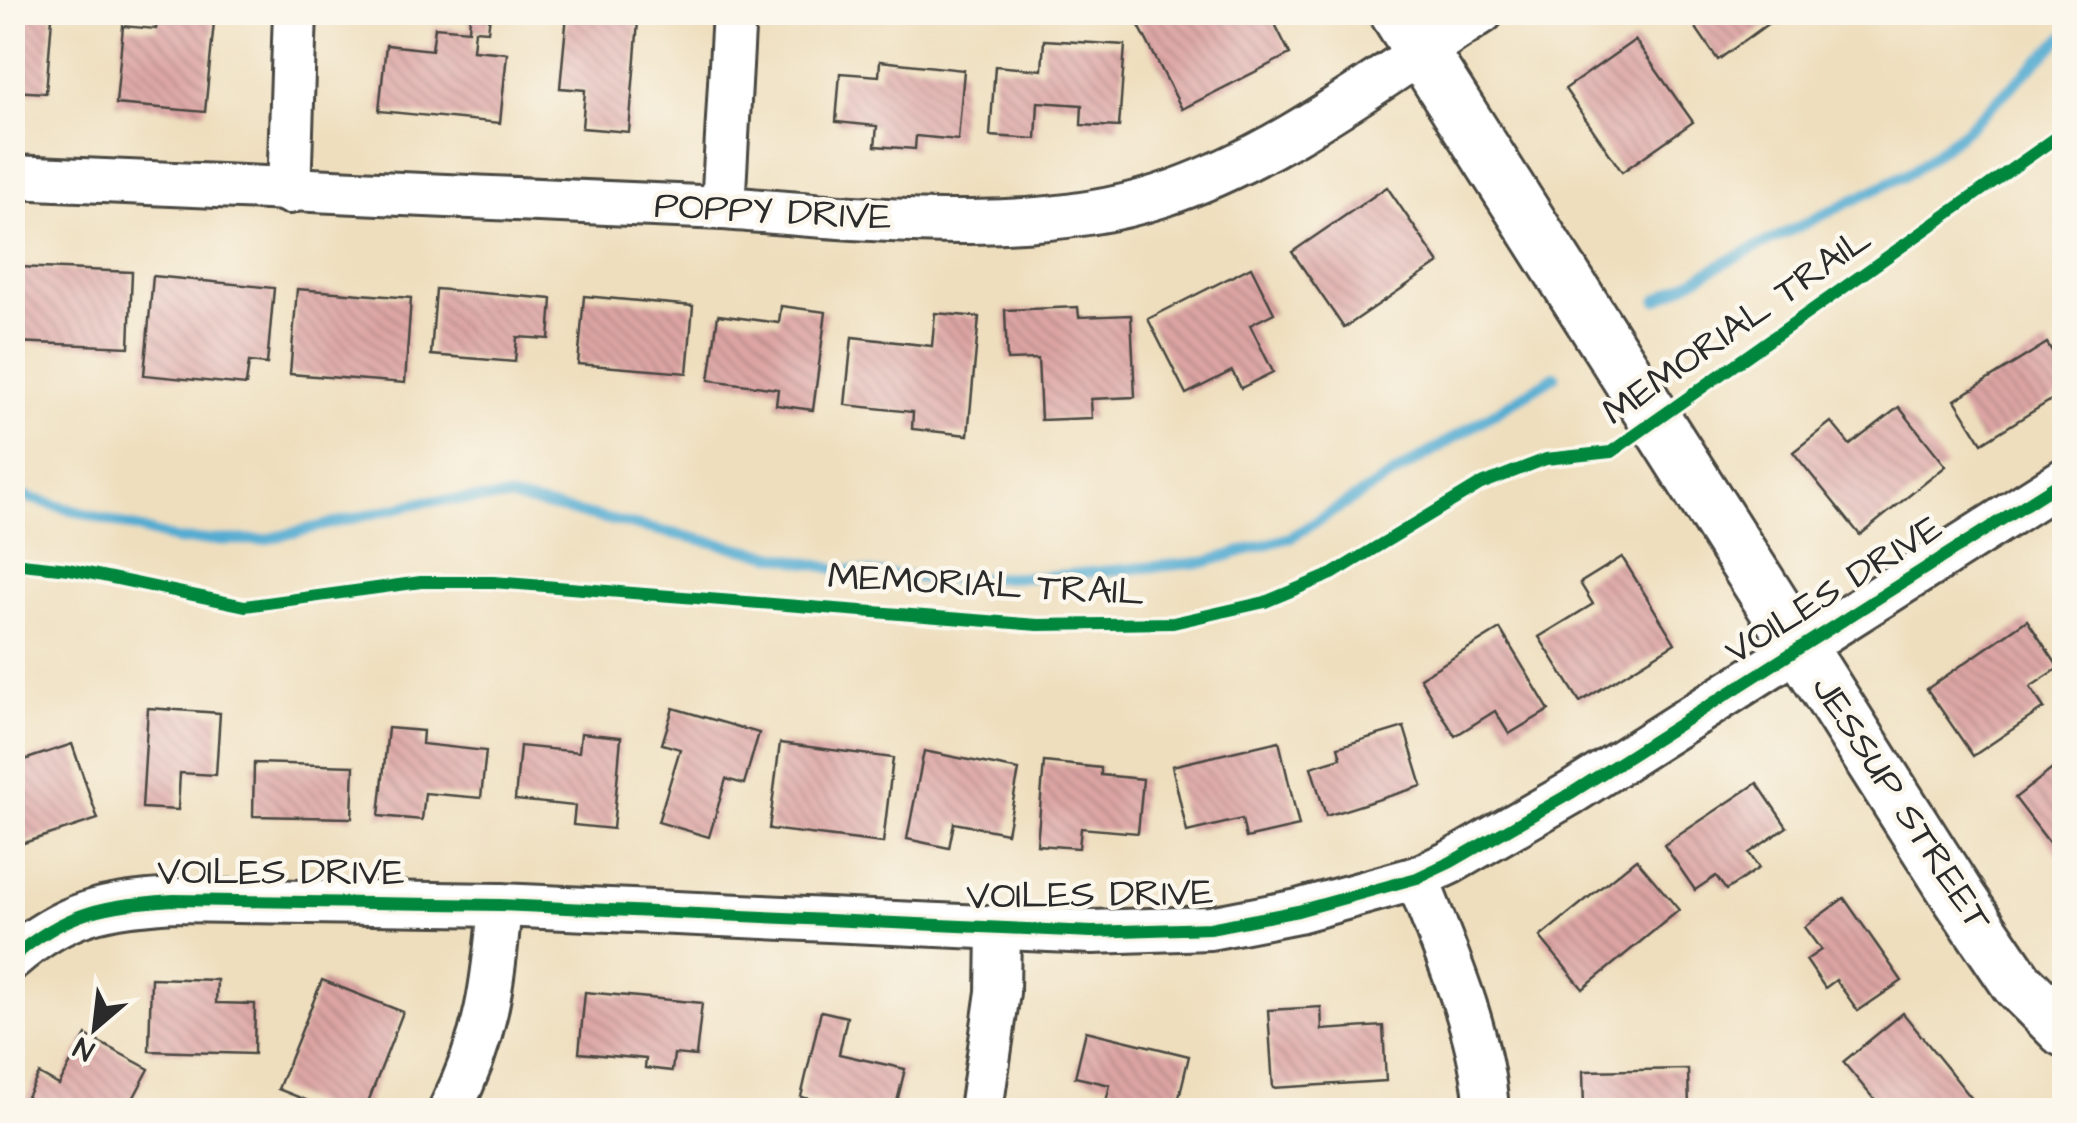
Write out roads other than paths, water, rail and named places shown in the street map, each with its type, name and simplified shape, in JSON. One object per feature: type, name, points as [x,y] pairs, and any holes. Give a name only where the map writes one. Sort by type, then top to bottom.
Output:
[{"type":"street","points":[[289,192],[295,12]]},
{"type":"street","points":[[723,208],[734,12]]},
{"type":"street","name":"POPPY DRIVE","points":[[12,178],[945,220],[1049,220],[1158,197],[1251,157],[1330,112],[1408,32],[1482,12]]},
{"type":"street","name":"JESSUP STREET","points":[[1408,32],[1958,896],[2034,1002],[2064,1030]]},
{"type":"street","name":"VOILES DRIVE","points":[[12,958],[63,920],[128,903],[174,900],[500,904],[1092,932],[1210,928],[1298,911],[1417,878],[1573,792],[2064,480]]},
{"type":"street","points":[[1417,878],[1475,1035],[1488,1110]]},
{"type":"street","points":[[450,1110],[483,1034],[493,987],[500,904]]},
{"type":"street","points":[[981,1110],[998,992],[999,930]]},
{"type":"waterway","points":[[1657,300],[1913,171],[1968,128],[2064,36]]},
{"type":"waterway","points":[[12,493],[178,540],[263,540],[426,501],[510,498],[835,569],[928,579],[1039,577],[1206,562],[1291,537],[1555,376]]}]
